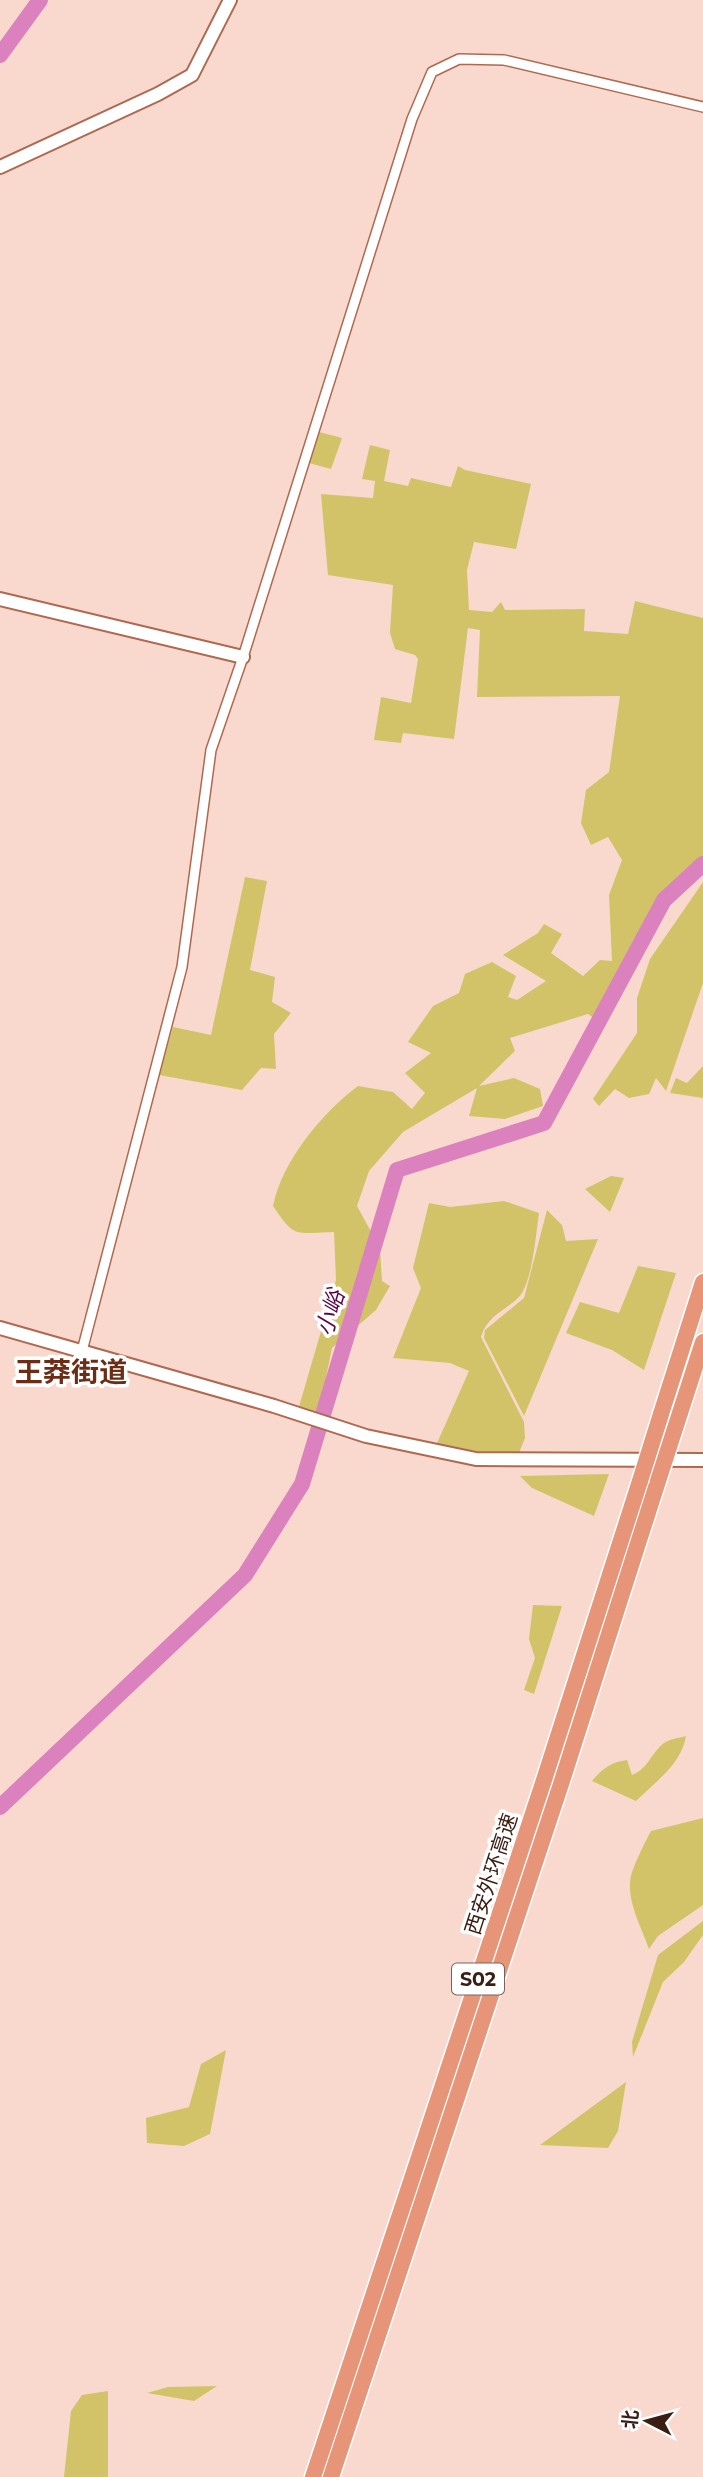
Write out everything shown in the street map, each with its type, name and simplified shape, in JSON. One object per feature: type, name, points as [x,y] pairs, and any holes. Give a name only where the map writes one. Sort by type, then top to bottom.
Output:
[{"type":"highway","name":"西安外环高速","points":[[313,2477],[544,1780],[703,1282]]},
{"type":"highway","name":"西安外环高速","points":[[331,2477],[561,1784],[703,1342]]},
{"type":"street","points":[[0,167],[158,94],[192,75],[230,0]]},
{"type":"street","points":[[82,1351],[182,967],[211,750],[243,657],[412,119],[432,72],[459,58],[504,60],[703,107]]},
{"type":"street","points":[[0,599],[243,657]]},
{"type":"street","points":[[0,1328],[274,1406],[366,1436],[476,1459],[703,1460]]},
{"type":"shaded area","points":[[319,432],[342,438],[331,469],[309,463]]},
{"type":"shaded area","points":[[370,445],[390,450],[384,481],[408,486],[411,478],[451,487],[458,466],[465,470],[531,484],[516,549],[474,542],[467,570],[469,610],[492,612],[501,602],[505,610],[585,609],[584,631],[628,634],[635,601],[703,618],[703,858],[646,934],[610,1005],[604,1025],[588,1014],[510,1038],[515,1051],[479,1086],[514,1078],[540,1089],[543,1106],[505,1119],[469,1116],[477,1088],[403,1132],[369,1171],[357,1206],[380,1248],[382,1281],[390,1286],[376,1310],[332,1348],[318,1416],[298,1410],[336,1280],[334,1232],[297,1232],[286,1224],[273,1206],[294,1155],[318,1124],[358,1086],[393,1092],[412,1109],[425,1093],[405,1073],[431,1053],[408,1042],[433,1006],[459,993],[465,974],[492,962],[516,976],[508,997],[517,1000],[546,981],[503,955],[538,933],[544,924],[562,934],[551,953],[583,976],[600,960],[612,961],[609,895],[622,860],[608,837],[591,845],[581,823],[586,790],[609,772],[620,696],[477,697],[480,630],[468,628],[454,739],[403,733],[401,743],[374,740],[381,697],[411,703],[418,659],[415,655],[395,649],[390,633],[393,585],[328,575],[321,494],[373,498],[375,481],[362,479]]},
{"type":"shaded area","points":[[245,877],[267,881],[250,970],[275,977],[272,1002],[291,1013],[274,1034],[276,1069],[261,1068],[242,1090],[159,1075],[173,1027],[211,1035]]},
{"type":"shaded area","points":[[703,882],[703,983],[666,1091],[656,1078],[649,1094],[629,1098],[615,1089],[599,1106],[593,1099],[637,1033],[637,998],[650,959]]},
{"type":"shaded area","points":[[703,1066],[703,1098],[670,1093],[676,1078],[687,1083]]},
{"type":"shaded area","points":[[611,1176],[624,1178],[610,1212],[585,1189]]},
{"type":"shaded area","points":[[504,1201],[539,1213],[534,1252],[524,1289],[515,1301],[490,1321],[481,1337],[524,1422],[525,1438],[517,1458],[434,1450],[469,1371],[450,1363],[393,1358],[421,1288],[413,1268],[429,1203],[450,1207]]},
{"type":"shaded area","points":[[547,1210],[562,1225],[566,1241],[598,1239],[524,1416],[484,1338],[485,1330],[524,1298]]},
{"type":"shaded area","points":[[638,1266],[676,1273],[644,1370],[612,1350],[566,1333],[580,1302],[619,1313]]},
{"type":"shaded area","points":[[609,1474],[594,1516],[532,1488],[520,1476]]},
{"type":"shaded area","points":[[533,1605],[562,1606],[534,1694],[524,1690],[535,1658],[529,1639]]},
{"type":"shaded area","points":[[686,1736],[673,1764],[636,1801],[592,1781],[607,1767],[627,1760],[632,1775],[642,1769],[664,1743]]},
{"type":"shaded area","points":[[703,1818],[703,1905],[658,1936],[649,1949],[630,1891],[636,1862],[651,1831]]},
{"type":"shaded area","points":[[703,1921],[703,1935],[684,1962],[663,1982],[633,2057],[632,2042],[658,1955]]},
{"type":"shaded area","points":[[226,2050],[210,2134],[184,2146],[147,2143],[146,2118],[189,2107],[201,2064]]},
{"type":"shaded area","points":[[626,2082],[618,2131],[608,2148],[540,2145]]},
{"type":"shaded area","points":[[217,2386],[194,2401],[147,2393],[168,2387]]},
{"type":"shaded area","points":[[108,2391],[108,2477],[64,2477],[71,2411],[82,2395]]},
{"type":"waterway","points":[[0,55],[40,0]]},
{"type":"waterway","name":"小峪","points":[[0,1807],[245,1575],[302,1484],[397,1170],[544,1123],[664,900],[703,864]]},
{"type":"district","name":"王莽街道","points":[[71,1372]]}]
